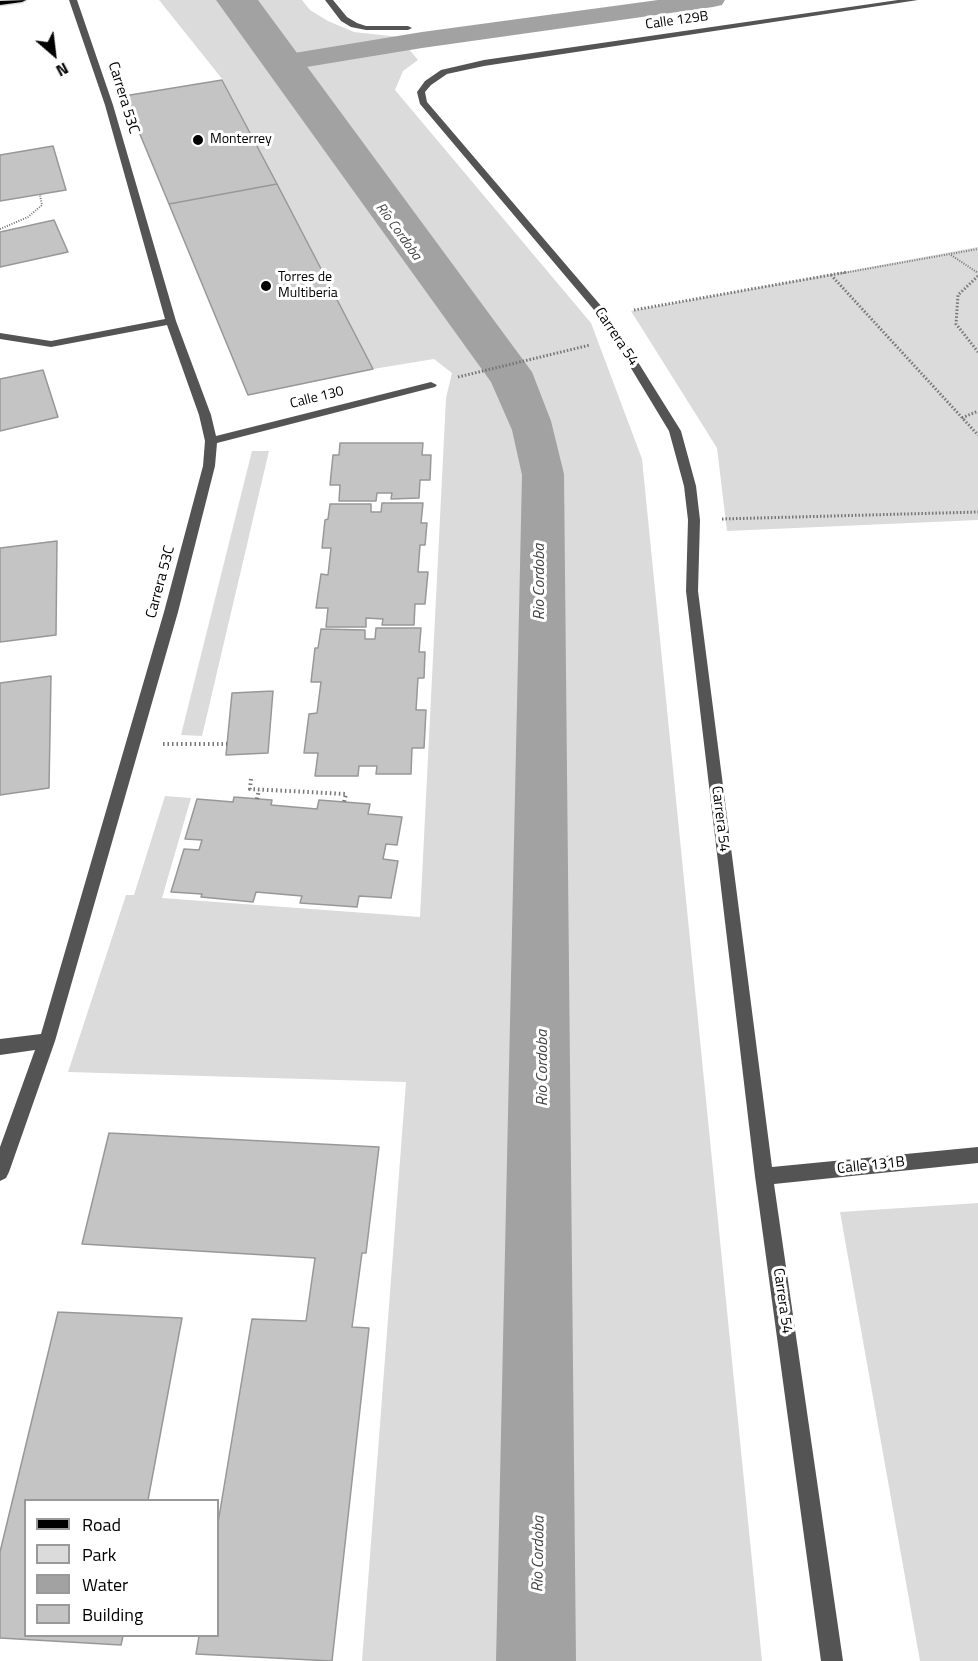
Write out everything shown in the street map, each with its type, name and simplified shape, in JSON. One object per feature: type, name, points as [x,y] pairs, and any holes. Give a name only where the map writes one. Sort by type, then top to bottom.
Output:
[{"type":"main road","points":[[0,3],[22,0]]},
{"type":"street","name":"Carrera 53C","points":[[0,1172],[47,1041],[171,612],[209,466],[211,441],[171,321],[109,105],[74,0]]},
{"type":"street","points":[[329,0],[344,19],[354,25],[366,28],[408,28]]},
{"type":"street","name":"Calle 129B","points":[[444,72],[484,63],[914,0]]},
{"type":"street","name":"Carrera 54","points":[[444,72],[428,83],[421,92],[423,102],[604,316],[675,431],[690,486],[694,520],[692,591],[764,1176],[832,1661]]},
{"type":"street","points":[[0,336],[51,344],[171,321]]},
{"type":"street","name":"Calle 130","points":[[211,441],[431,385]]},
{"type":"street","points":[[0,1047],[47,1041]]},
{"type":"street","name":"Calle 131B","points":[[764,1176],[978,1155]]},
{"type":"path","points":[[0,229],[28,218],[42,205],[40,195]]},
{"type":"path","points":[[604,316],[978,249]]},
{"type":"path","points":[[950,254],[978,274],[958,296],[956,324],[978,352]]},
{"type":"path","points":[[831,275],[978,435]]},
{"type":"path","points":[[462,376],[556,354]]},
{"type":"path","points":[[962,418],[978,411]]},
{"type":"path","points":[[694,520],[978,512]]},
{"type":"path","points":[[132,744],[226,744]]},
{"type":"path","points":[[251,779],[250,789],[346,794],[345,802]]},
{"type":"path","points":[[257,799],[259,790]]},
{"type":"green space","points":[[159,0],[302,0],[310,10],[354,32],[399,37],[418,60],[403,71],[395,90],[591,323],[642,459],[762,1661],[362,1661],[406,1082],[68,1072],[126,895],[134,895],[165,796],[191,798],[162,898],[420,917],[446,398],[452,373],[434,359],[373,369],[223,80]]},
{"type":"green space","points":[[978,247],[978,520],[727,531],[717,448],[631,311]]},
{"type":"green space","points":[[252,451],[269,451],[202,736],[181,735]]},
{"type":"green space","points":[[978,1203],[978,1661],[920,1661],[840,1212]]},
{"type":"water","points":[[216,0],[258,0],[532,372],[551,421],[564,474],[576,1661],[496,1661],[522,475],[512,430],[491,382]]},
{"type":"building","name":"Monterrey","points":[[222,80],[277,184],[169,204],[124,96]]},
{"type":"building","points":[[53,146],[66,190],[0,201],[0,155]]},
{"type":"building","name":"Torres de Multiberia","points":[[277,184],[373,369],[248,395],[169,204]]},
{"type":"building","points":[[54,220],[68,252],[0,267],[0,232]]},
{"type":"building","points":[[43,370],[58,417],[0,431],[0,379]]},
{"type":"building","points":[[340,443],[423,443],[422,455],[431,455],[430,480],[420,480],[419,498],[391,499],[392,493],[377,493],[376,501],[339,501],[340,485],[330,485],[333,455],[339,455]]},
{"type":"building","points":[[382,503],[423,503],[421,523],[427,523],[425,545],[420,545],[418,572],[428,572],[425,604],[415,604],[414,625],[382,625],[383,619],[366,618],[366,627],[326,627],[328,608],[316,608],[321,574],[328,575],[331,548],[322,548],[325,520],[328,519],[330,504],[371,504],[371,512],[381,512]]},
{"type":"building","points":[[57,541],[56,635],[0,642],[0,548]]},
{"type":"building","points":[[376,628],[421,628],[419,652],[425,652],[424,678],[418,678],[416,710],[426,710],[424,748],[412,748],[411,774],[376,774],[377,766],[359,766],[358,776],[315,776],[318,753],[304,753],[309,714],[317,713],[321,682],[311,682],[315,648],[318,648],[321,629],[365,630],[365,639],[375,639]]},
{"type":"building","points":[[51,676],[49,788],[0,795],[0,683]]},
{"type":"building","points":[[273,691],[268,753],[226,755],[232,693]]},
{"type":"building","points":[[234,797],[272,800],[271,805],[317,809],[319,800],[370,804],[368,814],[402,817],[397,845],[386,844],[383,859],[398,861],[391,898],[359,896],[357,907],[300,903],[302,896],[256,892],[253,902],[171,892],[184,849],[199,850],[202,840],[185,839],[197,799],[233,802]]},
{"type":"building","points":[[109,1133],[379,1147],[366,1253],[362,1253],[352,1327],[369,1328],[332,1661],[196,1654],[199,1637],[219,1637],[219,1517],[252,1319],[306,1321],[315,1258],[82,1244]]},
{"type":"building","points":[[58,1312],[182,1318],[148,1499],[24,1499],[24,1637],[123,1637],[121,1645],[0,1638],[0,1552]]},
{"type":"waterway","points":[[276,64],[422,40],[713,0]]},
{"type":"place","name":"Monterrey","points":[[198,140]]},
{"type":"place","name":"Torres de Multiberia","points":[[266,286]]},
{"type":"water label","name":"Río Cordoba","points":[[398,232]]},
{"type":"water label","name":"Rio Cordoba","points":[[540,582]]},
{"type":"water label","name":"Rio Cordoba","points":[[543,1068]]},
{"type":"water label","name":"Rio Cordoba","points":[[539,1554]]}]
